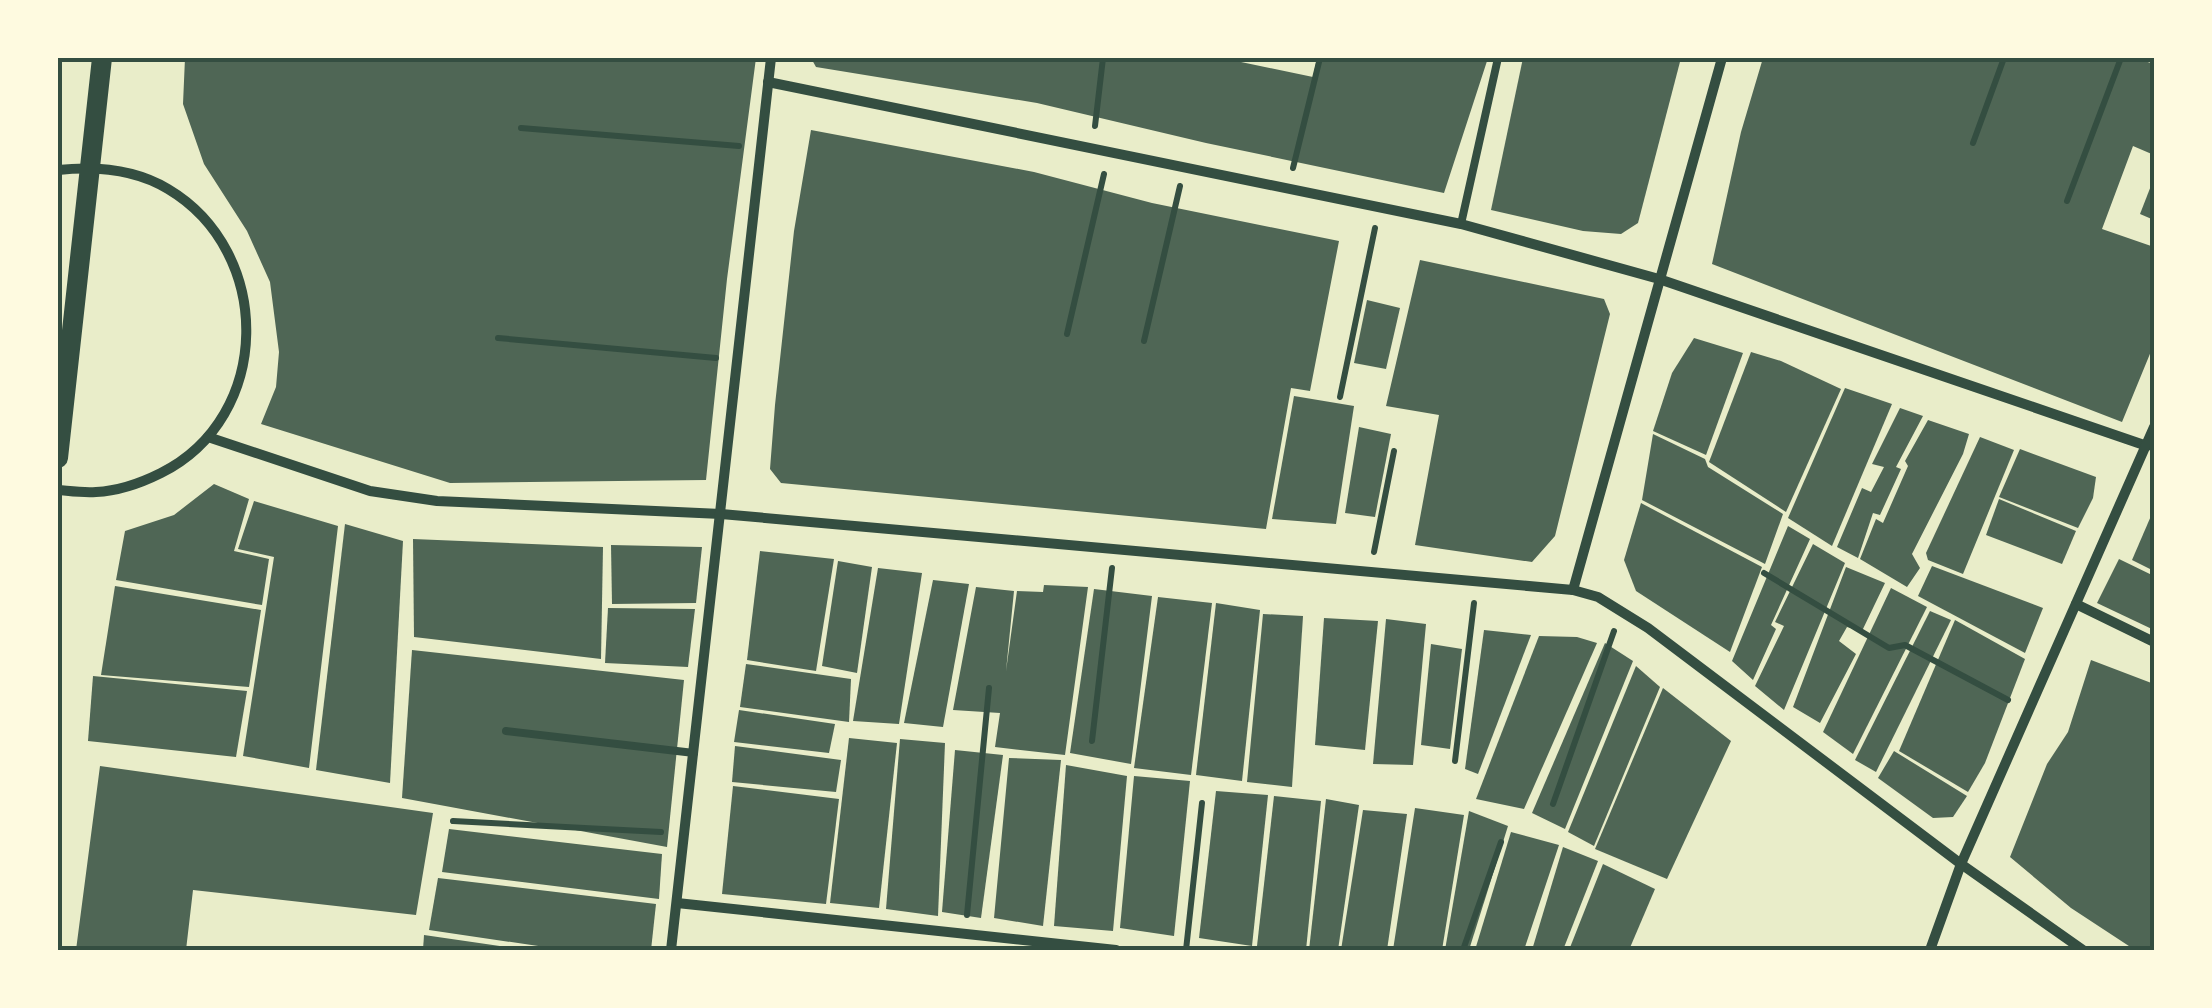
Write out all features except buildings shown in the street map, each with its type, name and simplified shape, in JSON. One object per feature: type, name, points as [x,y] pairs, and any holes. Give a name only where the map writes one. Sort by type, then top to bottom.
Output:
[{"type":"main road","points":[[58,458],[102,58]]},
{"type":"street","points":[[672,950],[771,58]]},
{"type":"street","points":[[1573,590],[1722,58]]},
{"type":"street","points":[[768,82],[1461,224],[1659,280],[2146,446]]},
{"type":"street","points":[[58,170],[90,166],[130,172],[168,189],[200,214],[226,246],[242,283],[248,323],[245,364],[231,403],[208,437],[176,465],[138,484],[97,492],[58,490]]},
{"type":"street","points":[[1930,950],[1960,864],[2154,427]]},
{"type":"street","points":[[208,437],[370,492],[436,501],[722,514],[1573,590],[1598,597],[1621,610],[1960,864],[2084,950]]},
{"type":"street","points":[[2076,604],[2154,642]]},
{"type":"street","points":[[677,903],[1116,950]]},
{"type":"lane","points":[[1461,224],[1498,58]]},
{"type":"lane","points":[[506,731],[694,754]]},
{"type":"path","points":[[1092,149],[1104,58]]},
{"type":"path","points":[[1288,189],[1320,58]]},
{"type":"path","points":[[1974,143],[2004,58]]},
{"type":"path","points":[[2068,201],[2121,58]]},
{"type":"path","points":[[521,128],[760,148]]},
{"type":"path","points":[[1067,334],[1109,152]]},
{"type":"path","points":[[1144,341],[1184,168]]},
{"type":"path","points":[[1340,397],[1379,208]]},
{"type":"path","points":[[498,338],[737,360]]},
{"type":"path","points":[[1370,573],[1394,450]]},
{"type":"path","points":[[1092,741],[1114,548]]},
{"type":"path","points":[[1764,573],[1889,648],[1905,645],[2029,711]]},
{"type":"path","points":[[1455,760],[1477,582]]},
{"type":"path","points":[[1552,804],[1621,610]]},
{"type":"path","points":[[966,934],[990,688]]},
{"type":"path","points":[[1186,950],[1202,802]]},
{"type":"path","points":[[453,821],[684,834]]},
{"type":"path","points":[[1463,950],[1501,842]]}]
